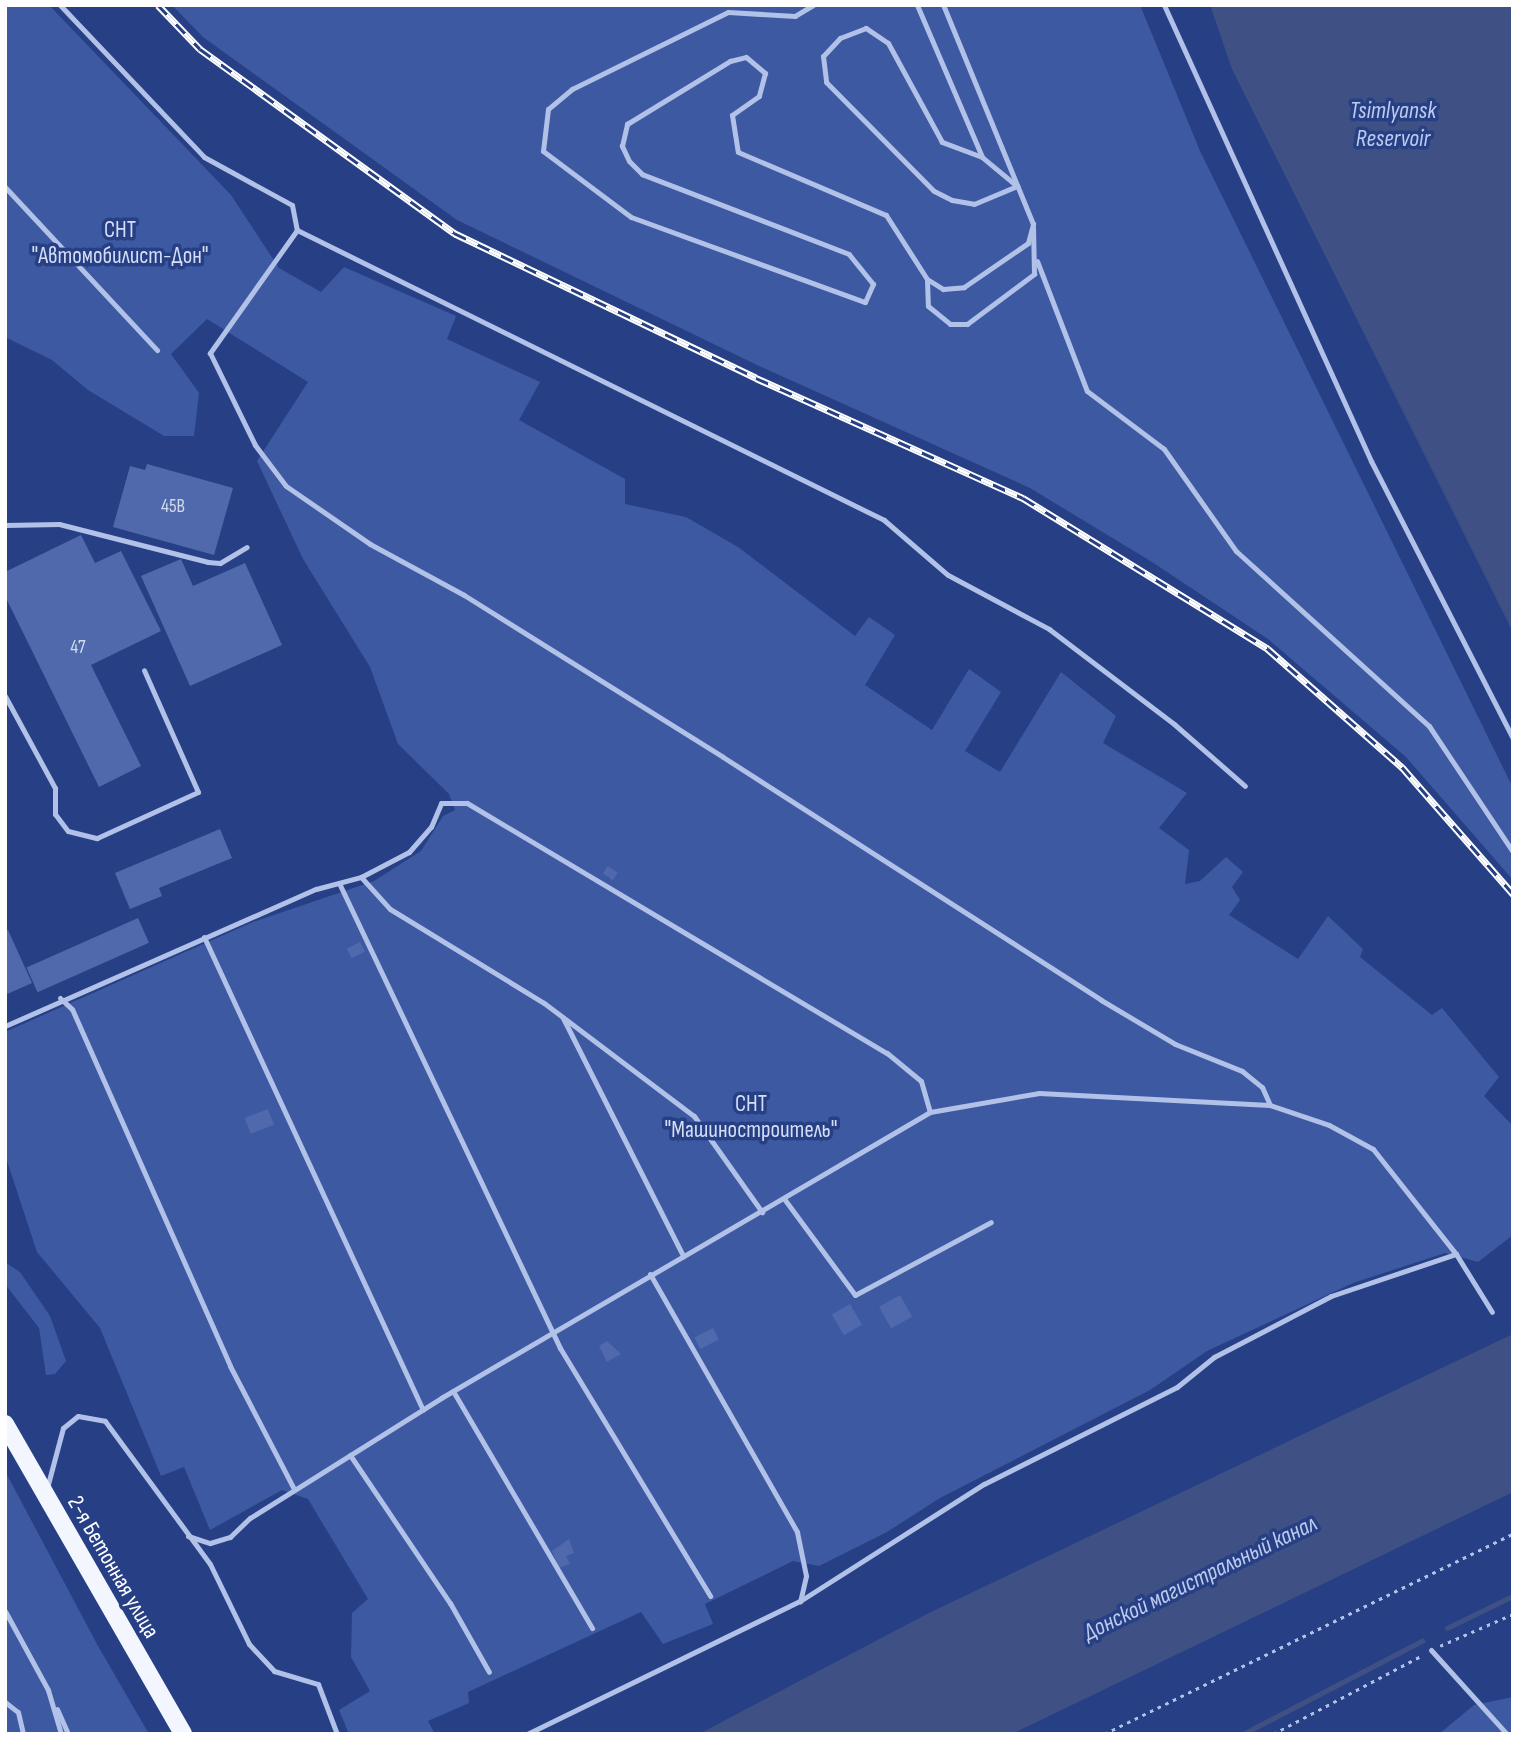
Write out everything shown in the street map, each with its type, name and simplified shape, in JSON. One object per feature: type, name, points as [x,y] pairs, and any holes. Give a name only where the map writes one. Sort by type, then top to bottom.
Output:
[{"type":"main road","name":"2-я Бетонная улица","points":[[5,1424],[44,1497],[183,1734]]},
{"type":"lane","points":[[60,5],[204,157],[292,205],[297,230],[210,353],[255,446],[286,486],[370,544],[464,595],[723,757],[1101,1000],[1175,1044],[1242,1071],[1262,1087],[1270,1105]]},
{"type":"lane","points":[[813,5],[795,16],[728,12],[572,89],[548,109],[543,151],[631,217],[865,302],[873,284],[849,254],[642,174],[629,161],[622,146],[627,124],[730,61],[746,57],[765,73],[759,96],[732,115],[738,152],[886,215],[927,279],[943,289],[964,287],[995,271],[1028,243],[1033,224]]},
{"type":"lane","points":[[916,5],[982,158]]},
{"type":"lane","points":[[943,5],[1033,224],[1037,261],[1087,391],[1164,449],[1236,551],[1429,726],[1513,852]]},
{"type":"lane","points":[[1164,5],[1371,461],[1513,739]]},
{"type":"lane","points":[[866,27],[888,43],[942,142],[982,158],[1017,186],[974,204],[934,191],[826,82],[823,56],[840,38],[866,27]]},
{"type":"lane","points":[[5,187],[157,350]]},
{"type":"lane","points":[[297,230],[884,520],[948,575],[1049,629],[1174,724],[1245,786]]},
{"type":"lane","points":[[927,279],[928,306],[950,324],[967,324],[1034,274],[1037,261]]},
{"type":"lane","points":[[5,526],[59,524],[208,562],[220,563],[247,547]]},
{"type":"lane","points":[[5,696],[55,788],[55,814],[68,831],[97,838],[198,793],[144,670]]},
{"type":"lane","points":[[5,1026],[60,998],[204,937],[339,883],[361,877],[410,852],[431,827],[441,803],[467,803],[887,1053],[921,1081],[930,1112]]},
{"type":"lane","points":[[361,877],[390,909],[562,1017],[694,1116],[762,1212]]},
{"type":"lane","points":[[339,883],[554,1332],[634,1476],[710,1597]]},
{"type":"lane","points":[[204,937],[423,1410]]},
{"type":"lane","points":[[60,998],[72,1009],[230,1366],[294,1489]]},
{"type":"lane","points":[[562,1017],[682,1256]]},
{"type":"lane","points":[[188,1536],[210,1542],[230,1537],[294,1489],[453,1391],[650,1274],[785,1200],[930,1112],[1039,1093],[1270,1105],[1329,1125],[1373,1149],[1456,1254],[1492,1312]]},
{"type":"lane","points":[[785,1200],[855,1295],[991,1222]]},
{"type":"lane","points":[[527,1734],[800,1601],[984,1484],[1177,1387],[1214,1357],[1331,1296],[1456,1254]]},
{"type":"lane","points":[[650,1274],[797,1532],[806,1576],[800,1601]]},
{"type":"lane","points":[[453,1391],[592,1628]]},
{"type":"lane","points":[[44,1497],[63,1428],[78,1416],[105,1421],[210,1564],[249,1644],[274,1671],[318,1684],[337,1734]]},
{"type":"lane","points":[[350,1455],[450,1603],[489,1672]]},
{"type":"lane","points":[[5,1611],[48,1690],[68,1734]]},
{"type":"lane","points":[[1431,1650],[1507,1734]]},
{"type":"lane","points":[[48,1690],[61,1734]]},
{"type":"lane","points":[[5,1702],[19,1712],[23,1734]]},
{"type":"path","points":[[1104,1734],[1513,1534]]},
{"type":"path","points":[[1273,1734],[1431,1650],[1513,1614]]},
{"type":"green space","name":"СНТ \"Машиностроитель\"","points":[[5,5],[49,5],[231,195],[279,268],[321,292],[344,267],[456,316],[447,339],[540,382],[519,420],[625,479],[625,504],[686,517],[738,547],[855,636],[869,617],[895,635],[865,685],[932,730],[969,669],[1001,692],[965,751],[1000,772],[1061,672],[1116,716],[1103,743],[1187,793],[1159,828],[1189,850],[1185,884],[1200,881],[1226,857],[1243,872],[1232,887],[1240,900],[1229,915],[1298,959],[1328,916],[1363,949],[1360,957],[1432,1015],[1442,1008],[1499,1077],[1484,1096],[1513,1126],[1513,1235],[1478,1262],[1445,1253],[1353,1283],[1207,1351],[1150,1390],[940,1498],[887,1532],[819,1566],[793,1561],[705,1604],[713,1624],[663,1644],[641,1612],[468,1692],[469,1703],[428,1721],[435,1734],[349,1734],[339,1710],[370,1691],[351,1657],[352,1613],[368,1599],[308,1499],[282,1490],[210,1530],[184,1467],[161,1476],[100,1328],[37,1252],[5,1155],[5,1032],[253,922],[374,881],[421,851],[443,816],[455,810],[449,794],[398,744],[370,667],[303,559],[257,461],[308,382],[207,319],[171,354],[199,393],[194,436],[164,436],[88,390],[52,360],[5,337]]},
{"type":"green space","points":[[172,5],[1140,5],[1200,151],[1513,788],[1513,880],[1406,757],[1268,639],[1152,562],[1030,488],[757,365],[457,220],[203,37]]},
{"type":"green space","points":[[5,1262],[20,1272],[50,1316],[66,1361],[55,1374],[46,1375],[39,1328],[5,1284]]},
{"type":"green space","points":[[5,1471],[98,1646],[149,1734],[5,1734]]},
{"type":"green space","points":[[1513,1697],[1513,1734],[1439,1734],[1474,1705]]},
{"type":"water","name":"Tsimlyansk Reservoir","points":[[1210,5],[1513,5],[1513,632],[1232,69]]},
{"type":"water","name":"Донской магистральный канал","points":[[1513,1334],[1513,1492],[1012,1734],[699,1734],[929,1613]]},
{"type":"building","points":[[147,464],[233,488],[214,555],[113,527],[130,466],[145,470]]},
{"type":"building","points":[[81,535],[95,563],[121,551],[161,631],[91,665],[141,766],[99,787],[5,596],[5,572]]},
{"type":"building","points":[[181,559],[193,586],[245,563],[282,645],[190,686],[141,576]]},
{"type":"building","points":[[220,829],[232,858],[159,888],[162,896],[130,909],[115,873]]},
{"type":"building","points":[[608,866],[618,873],[613,880],[603,873]]},
{"type":"building","points":[[138,918],[149,943],[38,992],[27,968]]},
{"type":"building","points":[[8,930],[32,983],[5,995],[5,931]]},
{"type":"building","points":[[360,942],[365,952],[352,959],[347,949]]},
{"type":"building","points":[[268,1109],[274,1125],[251,1134],[245,1118]]},
{"type":"building","points":[[900,1295],[912,1317],[891,1329],[879,1307]]},
{"type":"building","points":[[850,1304],[862,1325],[844,1335],[832,1314]]},
{"type":"building","points":[[713,1328],[719,1340],[700,1349],[694,1338]]},
{"type":"building","points":[[607,1341],[621,1354],[607,1362],[599,1346]]},
{"type":"building","points":[[569,1539],[574,1553],[566,1556],[570,1564],[559,1568],[552,1551]]},
{"type":"waterway","points":[[1447,1628],[1513,1596]]},
{"type":"waterway","points":[[1243,1734],[1422,1641]]},
{"type":"railway","points":[[158,5],[200,49],[454,233],[756,378],[1023,498],[1268,649],[1402,767],[1513,894]]},
{"type":"park label","name":"СНТ \"Автомобилист-Дон\"","points":[[120,243]]}]
